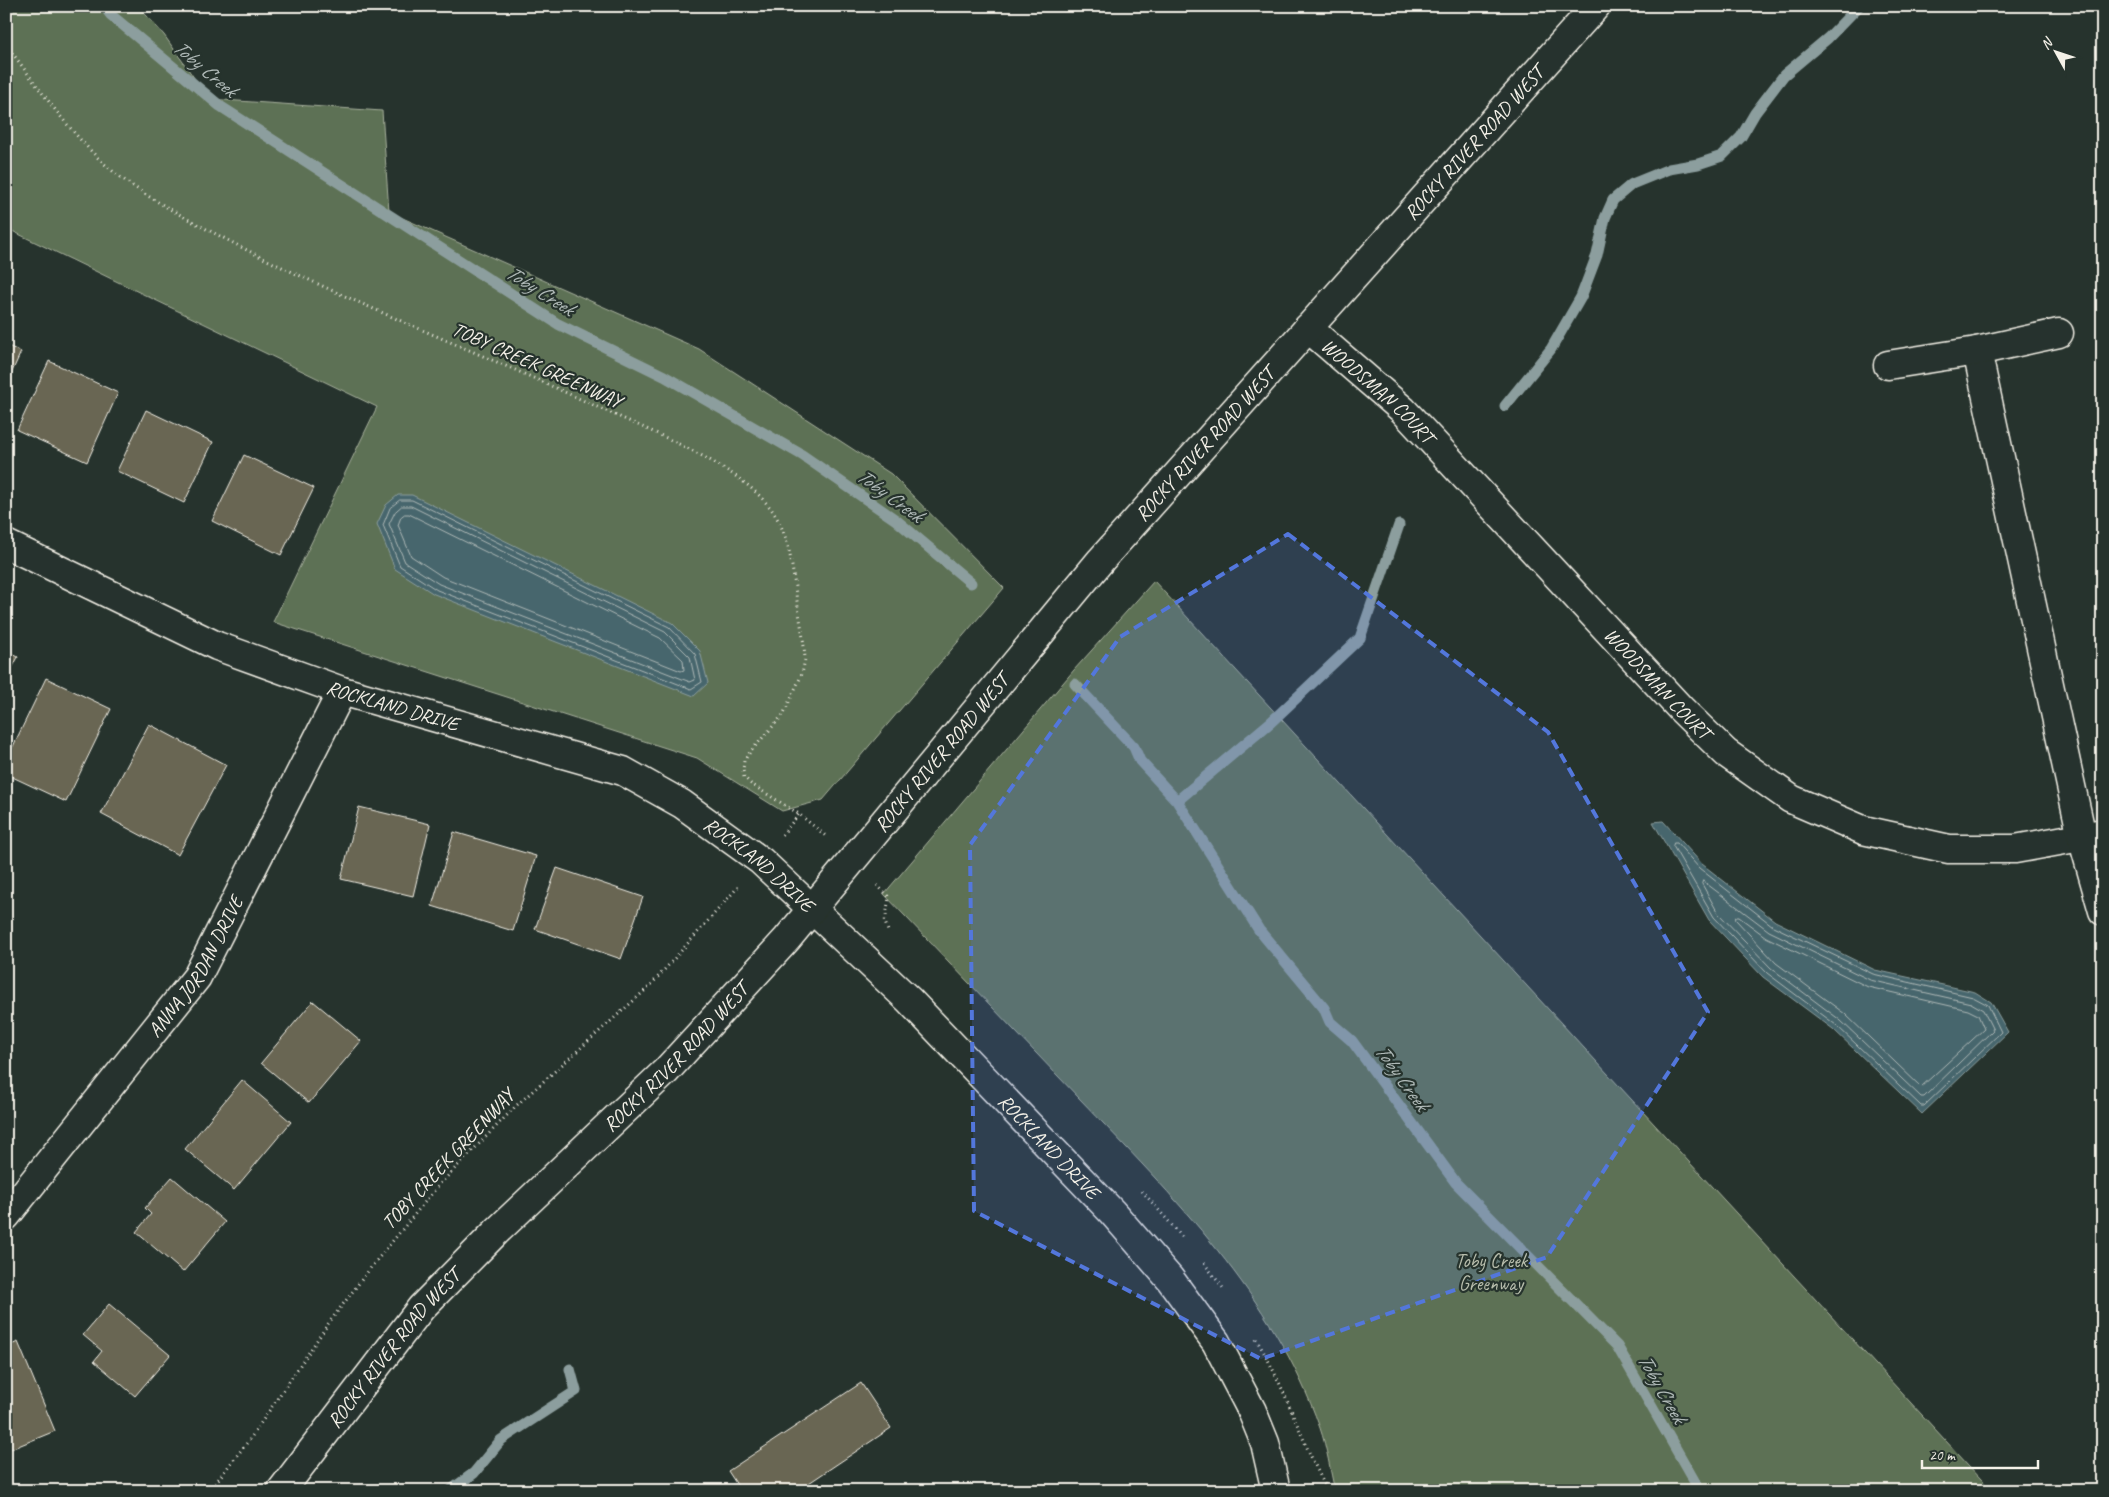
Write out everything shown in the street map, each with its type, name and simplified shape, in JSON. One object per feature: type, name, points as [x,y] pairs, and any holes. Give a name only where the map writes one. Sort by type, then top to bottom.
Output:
[{"type":"street","name":"ROCKY RIVER ROAD WEST","points":[[281,1491],[421,1308],[496,1232],[666,1071],[812,909],[1101,560],[1596,6]]},
{"type":"street","name":"WOODSMAN COURT","points":[[1308,328],[1403,410],[1681,710],[1726,753],[1791,799],[1863,830],[1949,849],[2015,849],[2092,835]]},
{"type":"street","points":[[1888,364],[1977,351],[2059,333]]},
{"type":"street","points":[[1977,351],[2092,835],[2103,910]]},
{"type":"street","name":"ROCKLAND DRIVE","points":[[6,544],[217,646],[342,692],[623,771],[682,804],[761,861],[909,1000],[1112,1212],[1170,1279],[1216,1342],[1252,1411],[1265,1443],[1276,1491]]},
{"type":"street","name":"ANNA JORDAN DRIVE","points":[[6,1216],[197,977],[342,692]]},
{"type":"path","name":"TOBY CREEK GREENWAY","points":[[6,45],[85,144],[109,168],[140,190],[204,228],[283,269],[579,398],[695,452],[719,466],[766,502],[783,529],[792,561],[805,659],[802,674],[786,709],[744,761],[744,777],[751,784],[799,814],[821,831]]},
{"type":"path","points":[[781,836],[799,814]]},
{"type":"path","name":"TOBY CREEK GREENWAY","points":[[209,1491],[250,1439],[328,1324],[438,1185],[517,1105],[650,986],[742,883]]},
{"type":"path","points":[[1307,1444],[1328,1491]]},
{"type":"highlighted area","points":[[1288,534],[1548,732],[1708,1012],[1547,1257],[1261,1359],[974,1211],[970,845],[1120,637]]},
{"type":"green space","points":[[6,6],[138,6],[164,35],[209,99],[382,111],[389,212],[699,349],[891,474],[1004,588],[823,800],[782,811],[697,758],[273,622],[377,407],[6,228]]},
{"type":"green space","name":"Toby Creek Greenway","points":[[1154,581],[1992,1491],[1335,1491],[1320,1428],[1300,1380],[1276,1335],[1248,1291],[1218,1250],[1150,1172],[884,894],[1074,670]]},
{"type":"water","points":[[398,495],[412,495],[672,623],[700,651],[708,683],[694,696],[434,594],[395,569],[377,524],[386,505]]},
{"type":"water","points":[[1663,821],[1702,864],[1775,921],[1875,970],[1975,992],[1991,1002],[2008,1032],[1922,1114],[1833,1029],[1763,977],[1709,920],[1653,822]]},
{"type":"building","points":[[6,345],[21,352],[6,385]]},
{"type":"building","points":[[49,361],[118,393],[87,462],[17,430]]},
{"type":"building","points":[[146,410],[213,442],[184,503],[117,471]]},
{"type":"building","points":[[244,455],[314,488],[281,555],[212,521]]},
{"type":"building","points":[[6,650],[18,657],[6,680]]},
{"type":"building","points":[[46,678],[111,709],[66,802],[6,774],[6,761]]},
{"type":"building","points":[[149,724],[226,765],[178,855],[101,814]]},
{"type":"building","points":[[359,807],[430,824],[413,896],[341,879]]},
{"type":"building","points":[[454,832],[536,856],[513,931],[432,906]]},
{"type":"building","points":[[557,868],[643,897],[621,959],[535,929]]},
{"type":"building","points":[[313,1001],[361,1041],[309,1103],[261,1063]]},
{"type":"building","points":[[242,1080],[291,1122],[234,1190],[185,1149]]},
{"type":"building","points":[[172,1177],[225,1222],[183,1272],[136,1232],[151,1214],[145,1208]]},
{"type":"building","points":[[109,1304],[170,1355],[135,1396],[94,1361],[102,1351],[83,1335]]},
{"type":"building","points":[[18,1342],[55,1431],[6,1451],[6,1347]]},
{"type":"building","points":[[861,1383],[891,1428],[797,1491],[741,1491],[728,1471]]},
{"type":"waterway","name":"Toby Creek","points":[[104,6],[111,15],[220,106],[558,324],[664,376],[802,455],[896,520],[971,583]]},
{"type":"waterway","points":[[1505,406],[1551,349],[1581,297],[1597,255],[1605,218],[1613,200],[1632,184],[1669,169],[1698,164],[1722,156],[1741,137],[1755,113],[1784,75],[1828,38],[1859,6]]},
{"type":"waterway","points":[[1177,801],[1271,722],[1360,638],[1399,525]]},
{"type":"waterway","name":"Toby Creek","points":[[1075,684],[1134,747],[1140,761],[1177,801],[1259,930],[1324,1008],[1330,1022],[1352,1041],[1456,1183],[1617,1346],[1700,1491]]},
{"type":"waterway","points":[[450,1491],[474,1473],[501,1440],[576,1391],[570,1369]]}]
